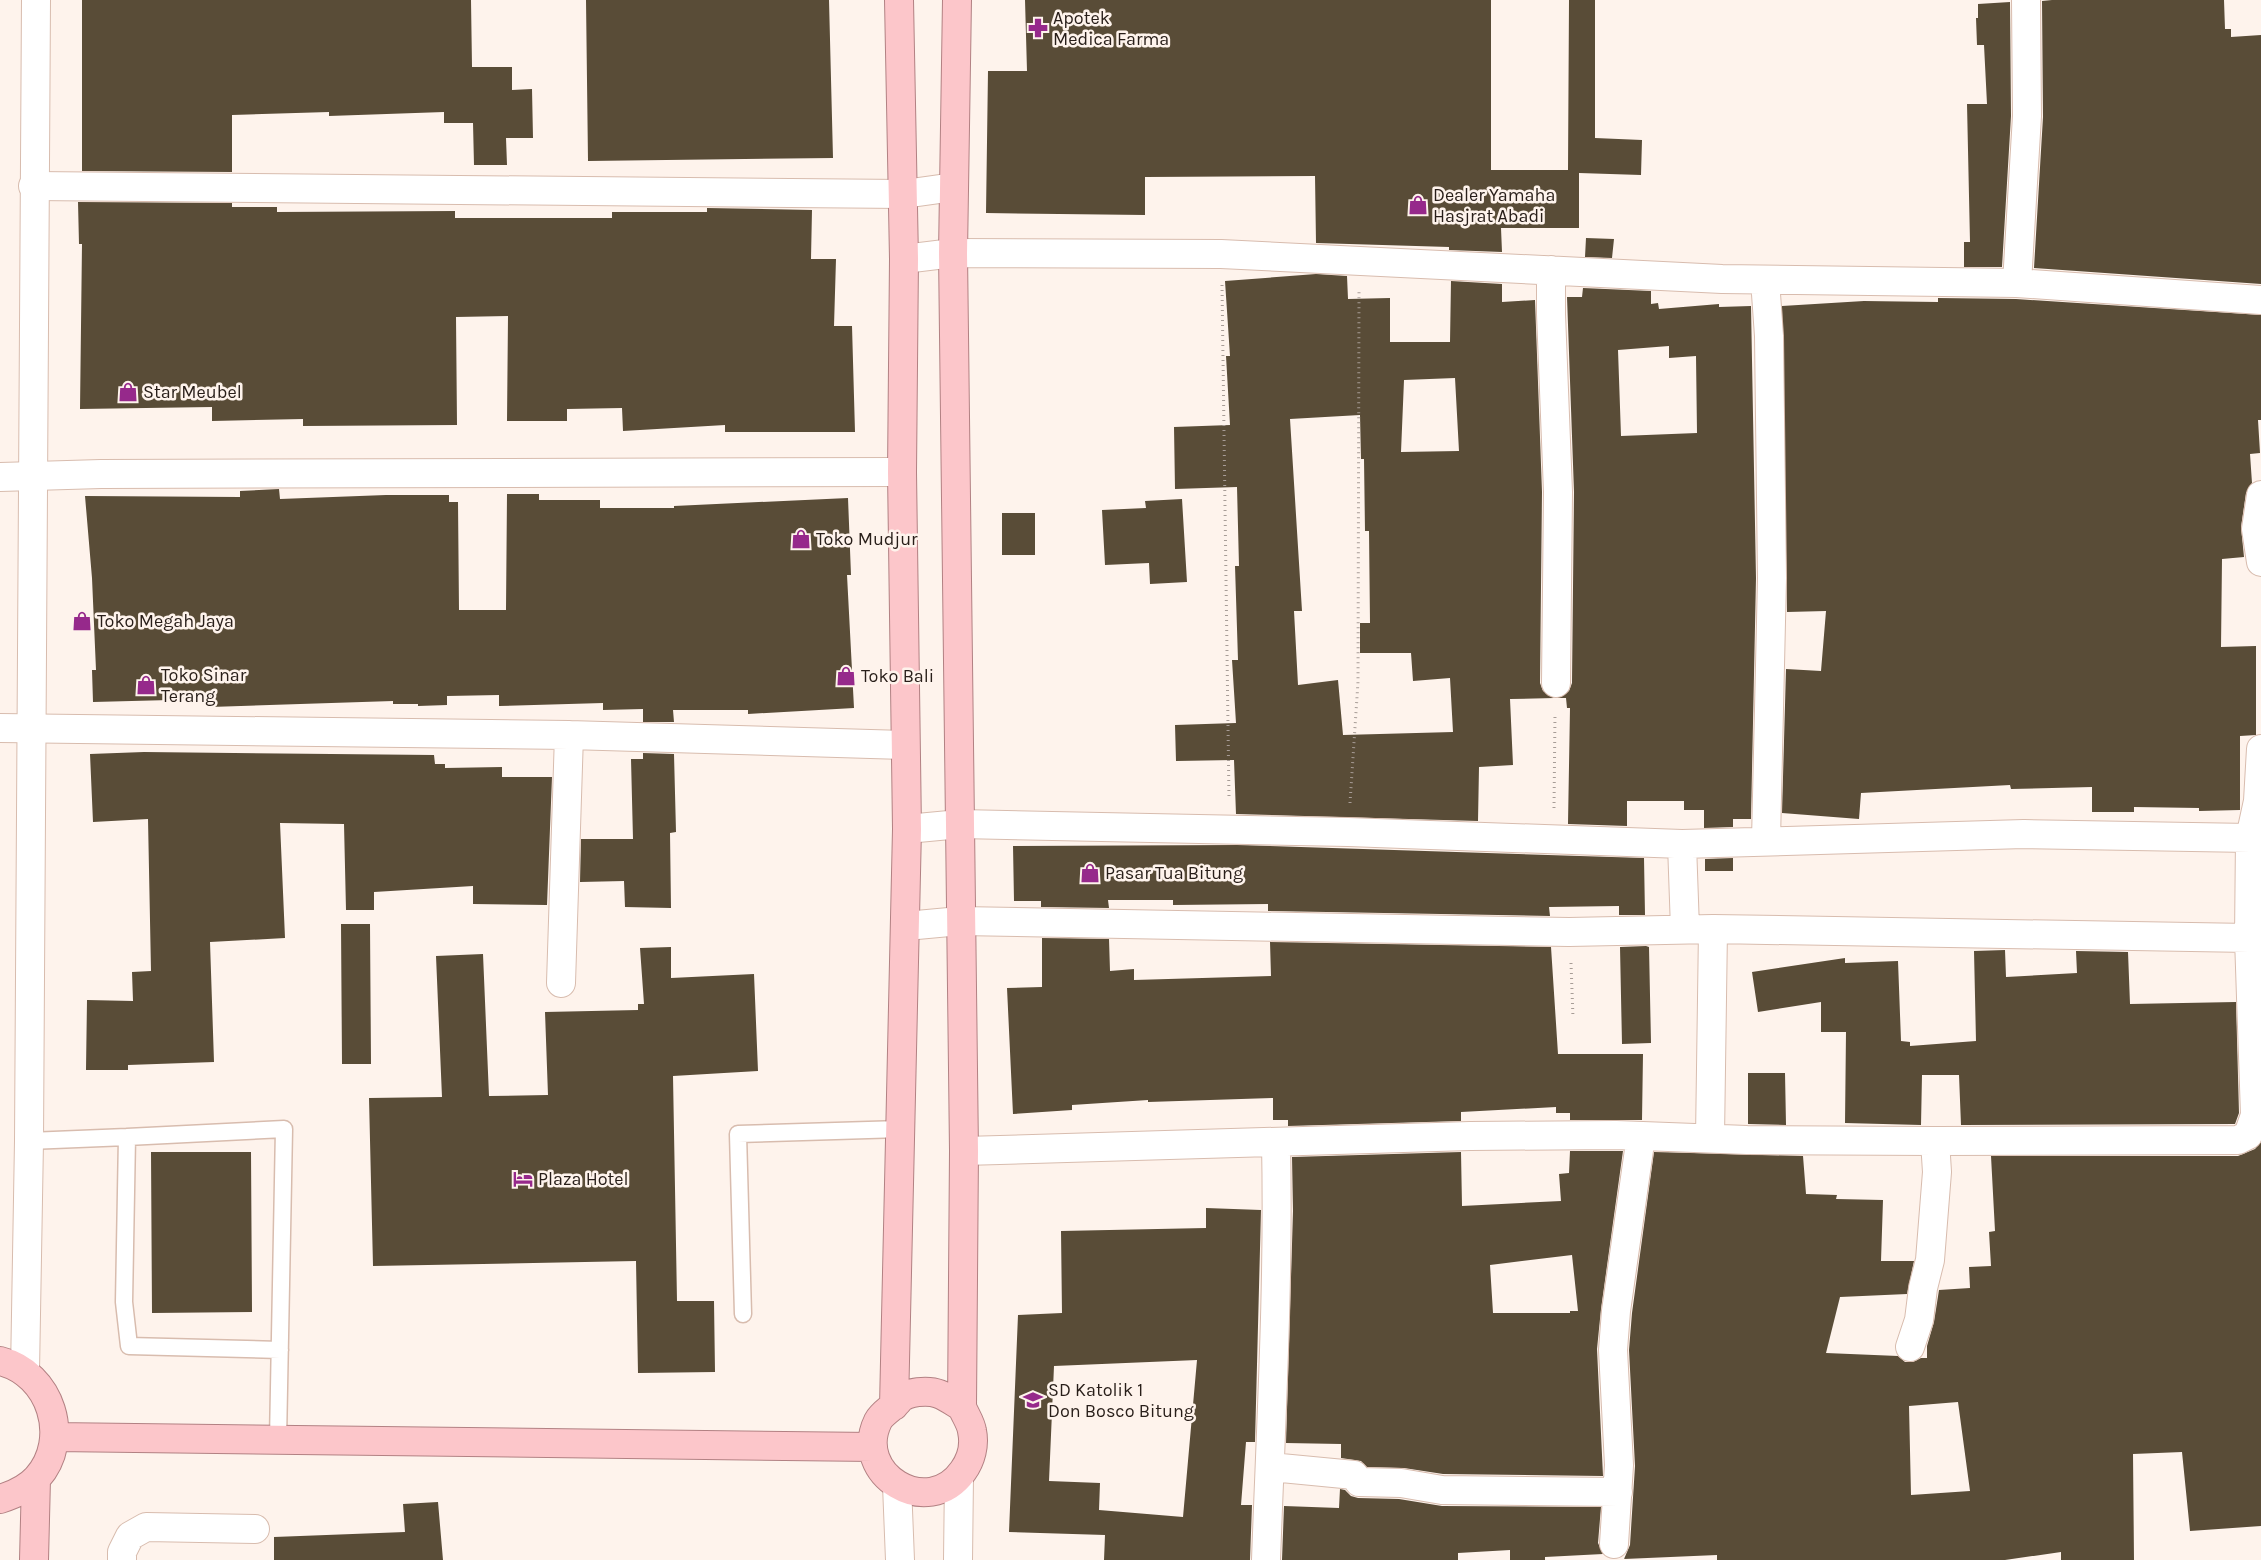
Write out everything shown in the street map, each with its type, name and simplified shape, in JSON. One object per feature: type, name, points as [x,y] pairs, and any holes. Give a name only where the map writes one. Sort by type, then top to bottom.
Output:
[{"type":"highway","points":[[894,1406],[907,829],[904,745],[902,472],[904,194],[900,0]]},
{"type":"highway","points":[[957,0],[953,254],[964,1151],[962,1407],[972,1431],[973,1447],[968,1464],[959,1478],[948,1486],[923,1493],[909,1491],[897,1485],[885,1475],[877,1462],[873,1447],[878,1419],[902,1397],[920,1392],[938,1394],[962,1407]]},
{"type":"highway","points":[[0,1361],[10,1363],[25,1372],[42,1389],[53,1412],[55,1436],[52,1452],[36,1479],[20,1492],[0,1499]]},
{"type":"highway","points":[[55,1436],[873,1447]]},
{"type":"highway","points":[[34,1560],[36,1479]]},
{"type":"street","points":[[25,1372],[29,1141],[34,474],[33,186],[36,0]]},
{"type":"street","points":[[2017,283],[2027,116],[2026,0]]},
{"type":"street","points":[[33,186],[904,194],[954,187]]},
{"type":"street","points":[[904,259],[953,254],[1222,254],[1765,280],[1860,279],[2017,283],[2261,300]]},
{"type":"street","points":[[1551,270],[1558,492],[1556,684]]},
{"type":"street","points":[[1765,280],[1769,336],[1772,578],[1766,840]]},
{"type":"street","points":[[0,477],[34,474],[902,472]]},
{"type":"street","points":[[2261,495],[2256,529],[2261,562]]},
{"type":"street","points":[[0,728],[569,735],[904,745]]},
{"type":"street","points":[[561,983],[569,735]]},
{"type":"street","points":[[964,1151],[1470,1136],[1641,1136],[1935,1141],[2178,1142],[2238,1140],[2248,1135],[2254,1115],[2249,938],[2250,838],[2258,801],[2261,749]]},
{"type":"street","points":[[907,829],[960,824],[1348,832],[1682,844],[1766,840],[1922,838],[2024,834],[2250,838]]},
{"type":"street","points":[[1682,844],[1684,929]]},
{"type":"street","points":[[906,926],[960,921],[1569,932],[1713,929],[2249,938]]},
{"type":"street","points":[[1710,1138],[1713,929]]},
{"type":"street","points":[[1614,1544],[1619,1464],[1613,1350],[1616,1311],[1641,1136]]},
{"type":"street","points":[[1910,1346],[1919,1320],[1923,1288],[1930,1260],[1937,1172],[1935,1141]]},
{"type":"street","points":[[1266,1560],[1278,1212],[1276,1142]]},
{"type":"street","points":[[1270,1467],[1354,1475],[1359,1482],[1401,1483],[1442,1490],[1618,1492]]},
{"type":"street","points":[[958,1560],[959,1478]]},
{"type":"street","points":[[897,1485],[900,1560]]},
{"type":"street","points":[[122,1560],[122,1552],[130,1536],[146,1527],[255,1529]]},
{"type":"lane","points":[[29,1141],[284,1129],[278,1440]]},
{"type":"lane","points":[[743,1314],[738,1134],[901,1129]]},
{"type":"lane","points":[[127,1137],[124,1302],[129,1346],[280,1350]]},
{"type":"path","points":[[1222,254],[1230,831]]},
{"type":"path","points":[[1348,832],[1358,682],[1359,261]]},
{"type":"path","points":[[1553,840],[1556,684]]},
{"type":"path","points":[[1569,932],[1573,1018]]},
{"type":"building","points":[[82,0],[471,0],[472,67],[512,67],[512,90],[532,89],[533,138],[506,138],[507,165],[474,165],[473,123],[444,123],[444,112],[329,116],[329,112],[232,115],[232,172],[82,171]]},
{"type":"building","points":[[586,0],[829,0],[833,158],[588,161]]},
{"type":"building","points":[[1025,0],[1491,0],[1491,170],[1568,170],[1569,0],[1595,0],[1595,138],[1642,140],[1641,175],[1579,173],[1579,228],[1501,228],[1502,252],[1449,250],[1449,247],[1316,243],[1315,176],[1145,177],[1145,215],[986,213],[988,71],[1027,71]]},
{"type":"building","points":[[2224,0],[2225,29],[2231,29],[2231,37],[2261,35],[2261,284],[2034,268],[2043,117],[2042,1]]},
{"type":"building","points":[[2010,2],[2011,116],[2002,267],[1964,267],[1964,242],[1970,242],[1967,104],[1987,104],[1984,45],[1977,45],[1976,18],[1978,18],[1978,4]]},
{"type":"building","points":[[78,202],[232,203],[232,207],[277,207],[277,212],[455,211],[455,218],[612,218],[612,212],[707,212],[707,208],[812,210],[811,259],[836,259],[834,326],[852,326],[855,432],[725,432],[725,425],[623,431],[622,408],[567,409],[567,421],[507,421],[508,316],[456,317],[457,425],[303,426],[303,419],[212,421],[212,407],[80,409],[82,244],[79,244]]},
{"type":"building","points":[[1586,238],[1614,239],[1612,258],[1585,257]]},
{"type":"building","points":[[1316,274],[1347,276],[1348,299],[1390,298],[1390,342],[1450,342],[1451,281],[1502,284],[1502,302],[1535,300],[1542,492],[1540,683],[1543,691],[1554,698],[1510,699],[1513,765],[1479,767],[1478,821],[1236,814],[1234,760],[1176,761],[1175,725],[1236,723],[1232,660],[1238,660],[1235,566],[1239,566],[1237,487],[1175,489],[1174,427],[1230,425],[1226,356],[1230,356],[1225,281]],"holes":[[[1455,378],[1459,451],[1401,452],[1404,380]],[[1360,415],[1361,459],[1364,459],[1365,531],[1369,531],[1370,623],[1360,623],[1360,653],[1411,653],[1413,681],[1450,678],[1453,732],[1343,735],[1338,680],[1298,685],[1294,611],[1302,611],[1290,419]]]},
{"type":"building","points":[[1583,288],[1651,291],[1651,304],[1658,303],[1659,309],[1719,304],[1719,307],[1751,306],[1756,578],[1751,819],[1733,819],[1733,827],[1704,828],[1704,810],[1684,810],[1684,801],[1627,801],[1627,826],[1568,824],[1570,708],[1567,708],[1566,698],[1557,698],[1569,691],[1572,683],[1574,492],[1567,297],[1582,297]],"holes":[[[1669,346],[1669,358],[1696,356],[1697,433],[1621,436],[1618,350]]]},
{"type":"building","points":[[1938,298],[2016,299],[2261,315],[2261,420],[2258,420],[2260,453],[2250,454],[2252,483],[2246,493],[2241,527],[2244,557],[2222,559],[2221,647],[2256,646],[2256,735],[2240,736],[2240,810],[2199,811],[2199,808],[2134,807],[2134,812],[2092,812],[2092,787],[2011,789],[2010,785],[1861,793],[1859,819],[1782,813],[1786,669],[1821,671],[1826,611],[1787,612],[1782,306],[1864,301],[1938,302]]},
{"type":"building","points":[[279,489],[280,499],[449,495],[449,502],[458,502],[459,610],[506,610],[507,494],[539,494],[539,500],[600,500],[600,508],[674,508],[674,506],[848,498],[851,575],[847,575],[854,708],[748,714],[748,710],[673,710],[674,722],[643,722],[643,709],[603,710],[603,703],[499,706],[499,695],[447,696],[447,705],[418,706],[418,704],[393,704],[393,701],[210,707],[209,699],[93,702],[92,670],[96,670],[92,578],[85,496],[240,497],[240,491]]},
{"type":"building","points":[[1182,499],[1187,582],[1150,584],[1149,563],[1105,565],[1102,510],[1146,508],[1145,501]]},
{"type":"building","points":[[1002,513],[1035,513],[1035,555],[1002,555]]},
{"type":"building","points":[[144,752],[434,755],[435,764],[445,764],[445,768],[502,767],[502,777],[552,777],[547,905],[473,904],[473,886],[374,892],[374,910],[346,910],[344,824],[280,823],[285,938],[210,942],[214,1062],[128,1065],[128,1070],[86,1070],[87,1000],[133,1001],[132,972],[151,971],[148,819],[93,822],[90,754]]},
{"type":"building","points":[[643,753],[674,754],[676,832],[670,833],[671,908],[625,907],[624,881],[580,882],[581,839],[633,839],[631,759],[643,759]]},
{"type":"building","points":[[1237,845],[1644,858],[1645,915],[1619,915],[1619,906],[1549,907],[1550,916],[1268,911],[1268,904],[1173,905],[1173,900],[1108,900],[1109,908],[1041,907],[1041,901],[1014,901],[1013,846]]},
{"type":"building","points":[[1733,858],[1733,871],[1705,871],[1705,859]]},
{"type":"building","points":[[341,924],[370,924],[371,1064],[342,1064]]},
{"type":"building","points":[[1042,938],[1109,939],[1110,971],[1134,969],[1134,980],[1271,976],[1270,942],[1551,947],[1558,1054],[1643,1054],[1642,1120],[1570,1120],[1570,1113],[1556,1113],[1556,1107],[1461,1112],[1461,1121],[1288,1126],[1288,1120],[1273,1120],[1273,1098],[1148,1102],[1148,1100],[1072,1105],[1072,1110],[1013,1114],[1007,988],[1042,987]]},
{"type":"building","points":[[671,947],[671,978],[754,974],[758,1071],[673,1076],[677,1301],[714,1301],[715,1372],[638,1373],[636,1261],[373,1266],[369,1098],[442,1097],[436,956],[483,954],[489,1096],[548,1095],[545,1012],[638,1010],[638,1004],[644,1004],[640,948]]},
{"type":"building","points":[[1620,947],[1649,947],[1651,1043],[1622,1044]]},
{"type":"building","points":[[2005,950],[2006,977],[2077,973],[2076,951],[2128,952],[2130,1004],[2236,1002],[2239,1113],[2235,1124],[1961,1125],[1959,1075],[1922,1075],[1921,1125],[1845,1123],[1846,1032],[1821,1032],[1821,1002],[1758,1012],[1752,972],[1845,958],[1845,963],[1898,961],[1901,1041],[1910,1042],[1910,1046],[1976,1041],[1974,951]]},
{"type":"building","points":[[1748,1073],[1785,1073],[1786,1125],[1748,1124]]},
{"type":"building","points":[[2261,1142],[2261,1526],[2190,1531],[2182,1452],[2133,1454],[2134,1560],[2061,1560],[2061,1552],[2005,1560],[1717,1560],[1717,1555],[1624,1559],[1630,1545],[1635,1466],[1629,1350],[1632,1313],[1654,1152],[1803,1156],[1806,1194],[1837,1195],[1836,1199],[1883,1200],[1881,1261],[1914,1261],[1907,1294],[1840,1297],[1826,1353],[1898,1356],[1905,1362],[1913,1362],[1921,1358],[1927,1358],[1927,1346],[1934,1322],[1939,1290],[1970,1288],[1969,1267],[1991,1266],[1989,1232],[1995,1231],[1991,1156],[2238,1156],[2255,1149]],"holes":[[[1958,1402],[1970,1491],[1911,1495],[1909,1406]]]},
{"type":"building","points":[[1570,1151],[1623,1151],[1597,1349],[1603,1476],[1443,1474],[1404,1468],[1367,1467],[1361,1461],[1341,1458],[1341,1444],[1286,1443],[1293,1211],[1292,1157],[1461,1152],[1462,1206],[1561,1201],[1559,1174],[1569,1173]],"holes":[[[1572,1255],[1578,1311],[1570,1311],[1570,1313],[1493,1313],[1490,1265]]]},
{"type":"building","points":[[151,1152],[251,1152],[252,1312],[152,1313]]},
{"type":"building","points":[[1206,1208],[1261,1210],[1255,1442],[1246,1442],[1241,1505],[1252,1505],[1250,1560],[1104,1560],[1105,1535],[1009,1532],[1018,1315],[1062,1313],[1061,1231],[1206,1228]],"holes":[[[1197,1360],[1183,1517],[1099,1510],[1100,1483],[1049,1481],[1054,1366]]]},
{"type":"building","points":[[1340,1489],[1358,1498],[1399,1499],[1442,1506],[1601,1507],[1598,1543],[1603,1554],[1545,1557],[1545,1560],[1510,1560],[1510,1550],[1458,1553],[1458,1560],[1282,1560],[1284,1506],[1339,1508]]},
{"type":"building","points":[[438,1502],[443,1560],[274,1560],[274,1537],[405,1532],[403,1504]]},
{"type":"place","name":"Apotek Medica Farma","points":[[1038,28]]},
{"type":"place","name":"Dealer Yamaha Hasjrat Abadi","points":[[1418,205]]},
{"type":"place","name":"Star Meubel","points":[[128,392]]},
{"type":"place","name":"Toko Mudjur","points":[[801,539]]},
{"type":"place","name":"Toko Megah Jaya","points":[[82,621]]},
{"type":"place","name":"Toko Bali","points":[[846,676]]},
{"type":"place","name":"Toko Sinar Terang","points":[[146,685]]},
{"type":"place","name":"Pasar Tua Bitung","points":[[1090,873]]},
{"type":"place","name":"Plaza Hotel","points":[[523,1179]]},
{"type":"place","name":"SD Katolik 1 Don Bosco Bitung","points":[[1033,1400]]}]
